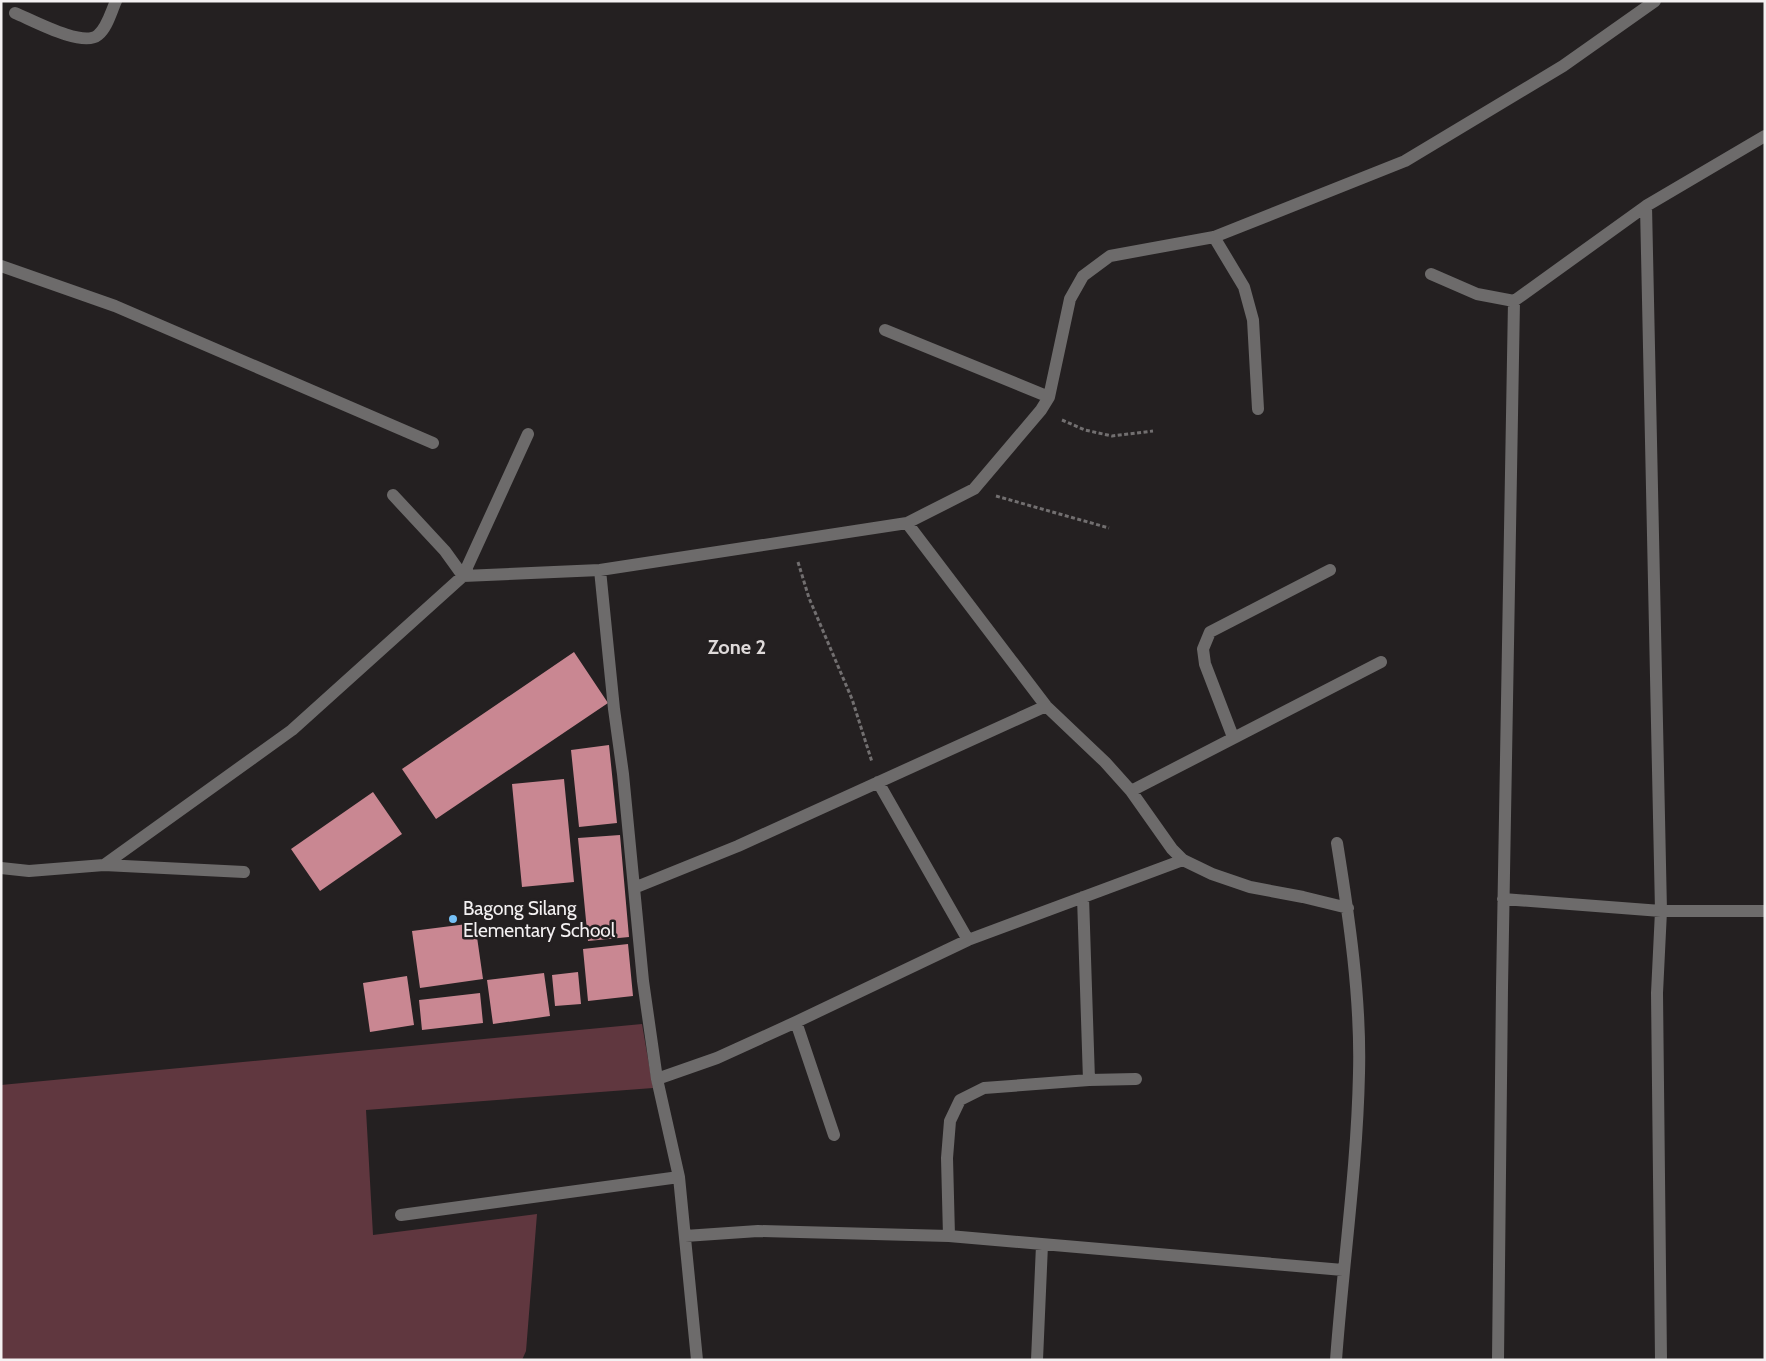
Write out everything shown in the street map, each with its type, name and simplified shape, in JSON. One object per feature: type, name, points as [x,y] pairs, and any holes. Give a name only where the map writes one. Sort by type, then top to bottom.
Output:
[{"type":"street","points":[[15,14],[72,37],[84,39],[96,37],[102,31],[116,1]]},
{"type":"street","points":[[463,576],[600,570],[907,523],[974,489],[1041,410],[1049,397],[1070,299],[1083,276],[1110,256],[1214,237],[1406,162],[1563,66],[1637,6],[1655,1]]},
{"type":"street","points":[[1431,274],[1477,294],[1514,301],[1646,206],[1765,136]]},
{"type":"street","points":[[1646,206],[1661,911],[1657,993],[1661,1360]]},
{"type":"street","points":[[1214,237],[1244,287],[1253,320],[1258,409]]},
{"type":"street","points":[[1,266],[115,306],[433,443]]},
{"type":"street","points":[[1498,1360],[1503,899],[1514,301]]},
{"type":"street","points":[[885,330],[1049,397]]},
{"type":"street","points":[[104,864],[292,730],[463,576],[528,434]]},
{"type":"street","points":[[393,495],[444,551],[463,576]]},
{"type":"street","points":[[907,523],[1046,706],[1105,762],[1131,791],[1172,849],[1183,860],[1212,874],[1250,887],[1348,908]]},
{"type":"street","points":[[600,570],[614,709],[623,774],[643,982],[657,1079],[679,1177],[697,1360]]},
{"type":"street","points":[[1233,737],[1204,664],[1203,649],[1210,632],[1330,570]]},
{"type":"street","points":[[1131,791],[1381,662]]},
{"type":"street","points":[[634,888],[738,846],[1046,706]]},
{"type":"street","points":[[878,782],[968,940]]},
{"type":"street","points":[[1336,1360],[1343,1270],[1353,1182],[1359,1072],[1358,1018],[1348,908],[1338,843]]},
{"type":"street","points":[[657,1079],[717,1058],[968,940],[1183,860]]},
{"type":"street","points":[[1,868],[29,871],[104,864],[244,872]]},
{"type":"street","points":[[1083,897],[1089,1080]]},
{"type":"street","points":[[1503,899],[1661,911],[1765,912]]},
{"type":"street","points":[[796,1022],[834,1135]]},
{"type":"street","points":[[949,1236],[947,1158],[950,1121],[960,1100],[984,1088],[1089,1080],[1136,1079]]},
{"type":"street","points":[[401,1215],[679,1177]]},
{"type":"street","points":[[686,1236],[758,1231],[949,1236],[1343,1270]]},
{"type":"street","points":[[1037,1360],[1042,1245]]},
{"type":"path","points":[[1041,410],[1085,430],[1112,436],[1154,431]]},
{"type":"path","points":[[974,489],[1055,514],[1109,528]]},
{"type":"path","points":[[791,540],[809,598],[852,699],[878,782]]},
{"type":"shaded area","points":[[642,1024],[653,1088],[366,1110],[373,1235],[537,1214],[526,1351],[522,1360],[1,1360],[1,1085]]},
{"type":"building","points":[[574,652],[608,703],[436,819],[402,769]]},
{"type":"building","points":[[609,745],[617,823],[579,827],[571,750]]},
{"type":"building","points":[[564,779],[574,882],[522,887],[512,784]]},
{"type":"building","points":[[373,792],[402,834],[320,891],[291,849]]},
{"type":"building","points":[[620,835],[629,937],[588,941],[578,838]]},
{"type":"building","points":[[475,923],[483,979],[420,988],[412,931]]},
{"type":"building","points":[[628,944],[633,996],[588,1001],[583,949]]},
{"type":"building","points":[[578,972],[581,1004],[555,1006],[552,975]]},
{"type":"building","points":[[544,973],[550,1016],[493,1024],[487,980]]},
{"type":"building","points":[[407,976],[414,1025],[370,1032],[363,983]]},
{"type":"building","points":[[480,993],[483,1023],[422,1030],[419,1000]]},
{"type":"place","name":"Bagong Silang Elementary School","points":[[453,919]]},
{"type":"district","name":"Zone 2","points":[[737,647]]}]
